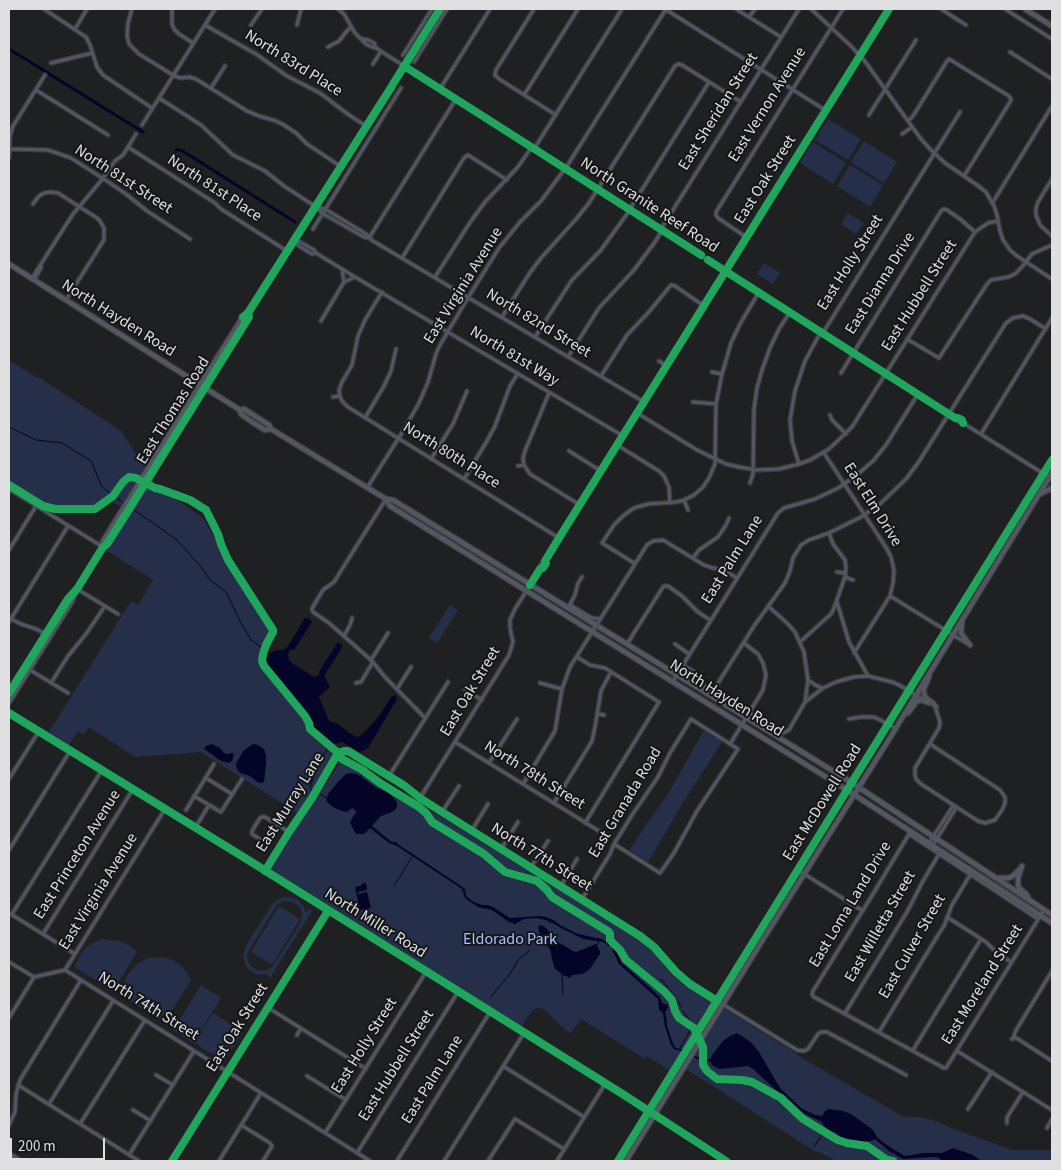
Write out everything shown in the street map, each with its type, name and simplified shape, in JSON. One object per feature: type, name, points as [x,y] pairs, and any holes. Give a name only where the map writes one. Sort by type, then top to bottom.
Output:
[{"type":"main road","name":"East Thomas Road","points":[[9,693],[68,599],[77,589],[103,547],[107,544],[244,315],[248,313],[316,207],[440,9]]},
{"type":"main road","points":[[1025,9],[1052,26]]},
{"type":"main road","name":"North Hayden Road","points":[[9,264],[202,387],[240,410],[244,409],[267,424],[270,429],[386,499],[393,500],[859,787],[1052,915]]},
{"type":"main road","name":"East Thomas Road","points":[[146,478],[158,463],[175,431],[177,423],[202,387]]},
{"type":"main road","name":"North Hayden Road","points":[[240,410],[241,414],[252,422],[265,430],[270,429]]},
{"type":"main road","points":[[252,422],[255,420],[264,425],[267,424]]},
{"type":"main road","name":"East McDowell Road","points":[[618,1161],[1052,460]]},
{"type":"main road","name":"East McDowell Road","points":[[626,1161],[1051,477]]},
{"type":"main road","points":[[1039,494],[1052,488]]},
{"type":"main road","name":"North Hayden Road","points":[[386,499],[390,506],[854,794],[909,832],[1006,892],[1039,917],[1052,923]]},
{"type":"main road","points":[[460,549],[464,544]]},
{"type":"main road","points":[[997,549],[1003,553]]},
{"type":"main road","name":"East Thomas Road","points":[[9,702],[72,602],[77,589]]},
{"type":"main road","points":[[962,619],[961,633],[970,645]]},
{"type":"main road","points":[[936,707],[926,698],[923,692],[938,658]]},
{"type":"main road","points":[[901,718],[906,715],[917,701],[922,700],[930,703]]},
{"type":"main road","points":[[994,877],[1009,878],[1017,873],[1022,866],[1018,887],[1030,900]]},
{"type":"main road","points":[[1006,892],[1010,887]]},
{"type":"main road","points":[[9,1154],[20,1161]]},
{"type":"street","points":[[44,9],[83,34],[89,40],[96,67],[103,75],[152,108]]},
{"type":"street","points":[[75,29],[87,9]]},
{"type":"street","points":[[132,9],[126,30],[132,48],[139,54],[173,75],[180,78],[192,77],[247,111],[276,121],[296,133],[307,144],[342,165],[351,168]]},
{"type":"street","points":[[172,9],[172,24],[174,28],[179,34],[194,43]]},
{"type":"street","points":[[142,124],[215,9]]},
{"type":"street","points":[[251,25],[262,9]]},
{"type":"street","points":[[297,25],[301,9]]},
{"type":"street","name":"North Granite Reef Road","points":[[338,9],[344,14],[351,27],[366,44],[376,48],[440,88],[955,418],[962,420],[963,423],[1051,477]]},
{"type":"street","points":[[403,55],[432,9]]},
{"type":"street","points":[[414,62],[447,9]]},
{"type":"street","points":[[440,88],[490,9]]},
{"type":"street","points":[[534,9],[495,74],[499,79],[556,115]]},
{"type":"street","points":[[524,95],[578,9]]},
{"type":"street","points":[[435,277],[485,202],[507,180],[533,148],[556,115],[622,9]]},
{"type":"street","points":[[666,9],[825,110]]},
{"type":"street","name":"East Virginia Avenue","points":[[367,488],[414,414],[428,382],[436,354],[447,332],[499,248],[541,201],[566,169],[666,9]]},
{"type":"street","points":[[736,9],[781,37]]},
{"type":"street","points":[[749,17],[755,9]]},
{"type":"street","name":"East Sheridan Street","points":[[568,357],[599,308],[634,270],[655,242],[799,9]]},
{"type":"street","points":[[811,9],[860,55],[920,138],[934,154],[981,188],[993,202],[1000,231],[1008,248],[1052,279]]},
{"type":"street","name":"East Vernon Avenue","points":[[746,237],[719,219],[716,216],[717,210],[843,9]]},
{"type":"street","name":"East Oak Street","points":[[420,798],[511,652],[513,642],[510,632],[510,620],[540,566],[545,561],[889,9]]},
{"type":"street","points":[[941,9],[966,25]]},
{"type":"street","points":[[1005,9],[1052,39]]},
{"type":"street","name":"North 83rd Place","points":[[205,25],[256,54],[287,76],[320,93],[367,126]]},
{"type":"street","points":[[328,47],[339,41],[351,27]]},
{"type":"street","points":[[870,115],[916,40]]},
{"type":"street","points":[[372,64],[381,51]]},
{"type":"street","points":[[1010,52],[1052,79]]},
{"type":"street","points":[[51,63],[92,53]]},
{"type":"street","points":[[908,121],[949,59],[1011,98],[964,176]]},
{"type":"street","points":[[502,317],[541,258],[577,218],[598,189],[674,67],[678,64],[682,65],[741,102]]},
{"type":"street","points":[[211,88],[225,66]]},
{"type":"street","points":[[9,157],[10,136],[13,126],[44,76]]},
{"type":"street","points":[[535,337],[567,287],[615,232],[709,82]]},
{"type":"street","points":[[313,228],[401,88]]},
{"type":"street","points":[[36,90],[108,135]]},
{"type":"street","name":"North 82nd Street","points":[[158,98],[201,126],[234,155],[265,171],[322,213],[369,238],[644,402]]},
{"type":"street","points":[[369,238],[456,99]]},
{"type":"street","points":[[247,111],[250,106]]},
{"type":"street","points":[[993,202],[1052,106]]},
{"type":"street","points":[[379,107],[386,112]]},
{"type":"street","name":"East Holly Street","points":[[799,464],[790,432],[791,414],[798,378],[805,361],[960,112]]},
{"type":"street","points":[[281,130],[284,126]]},
{"type":"street","points":[[902,134],[912,127]]},
{"type":"street","points":[[33,280],[38,267],[79,206],[123,155],[136,134]]},
{"type":"street","name":"North 81st Place","points":[[128,147],[287,251]]},
{"type":"street","name":"North 81st Street","points":[[9,149],[48,150],[71,158],[190,239]]},
{"type":"street","points":[[402,258],[464,158],[468,155],[507,180]]},
{"type":"street","points":[[1052,179],[1038,202],[1036,215],[1040,224],[1052,236]]},
{"type":"street","points":[[32,204],[44,193],[58,193],[100,221],[104,228],[104,240],[66,301]]},
{"type":"street","name":"North 82nd Street","points":[[316,207],[325,209],[366,234],[369,238]]},
{"type":"street","name":"East Dianna Drive","points":[[841,373],[941,211],[947,210],[975,232]]},
{"type":"street","name":"East Hubbell Street","points":[[753,470],[779,469],[799,464],[824,453],[846,434],[857,420],[975,232],[988,223],[998,221]]},
{"type":"street","name":"North 81st Way","points":[[294,240],[299,246],[312,254],[316,253],[623,436]]},
{"type":"street","points":[[907,339],[939,358],[991,280],[1012,276],[1032,254],[1052,245]]},
{"type":"street","points":[[342,269],[344,282]]},
{"type":"street","points":[[321,321],[344,282],[355,277]]},
{"type":"street","points":[[601,376],[626,335],[671,286],[675,286],[704,306]]},
{"type":"street","points":[[333,398],[340,396],[340,386],[352,365],[361,328],[382,292]]},
{"type":"street","points":[[634,563],[602,543],[614,525],[633,507],[684,500],[694,495],[706,483],[714,468],[716,404],[722,374],[731,344],[740,324],[759,292]]},
{"type":"street","points":[[750,483],[753,470],[753,426],[757,388],[770,348],[790,312]]},
{"type":"street","points":[[713,691],[785,583],[793,558],[801,545],[865,515],[881,503],[906,479],[1006,323],[1013,318],[1023,316],[1046,329]]},
{"type":"street","points":[[981,434],[1052,318]]},
{"type":"street","points":[[365,418],[391,371],[396,349]]},
{"type":"street","points":[[659,361],[667,366]]},
{"type":"street","points":[[712,372],[722,374]]},
{"type":"street","points":[[464,479],[495,426],[510,386],[518,373]]},
{"type":"street","points":[[431,459],[453,424],[467,391]]},
{"type":"street","points":[[550,392],[525,451],[524,465],[530,474],[580,505]]},
{"type":"street","name":"East Palm Lane","points":[[673,681],[775,517],[781,510],[815,499],[844,484],[858,474],[886,445],[918,394]]},
{"type":"street","name":"North 80th Place","points":[[340,396],[344,404],[365,418],[559,538]]},
{"type":"street","points":[[693,402],[716,404]]},
{"type":"street","points":[[637,413],[680,441],[715,459],[726,464],[753,470]]},
{"type":"street","points":[[830,415],[832,420],[846,434]]},
{"type":"street","points":[[617,445],[664,476],[669,487],[670,503]]},
{"type":"street","points":[[569,451],[601,471]]},
{"type":"street","name":"East Elm Drive","points":[[824,453],[887,549],[891,557],[894,576],[890,596],[854,653]]},
{"type":"street","points":[[518,466],[524,465]]},
{"type":"street","points":[[9,489],[103,547]]},
{"type":"street","points":[[386,499],[334,582],[323,590],[312,609],[313,612],[329,623],[372,661],[385,678],[425,718]]},
{"type":"street","points":[[684,500],[688,510]]},
{"type":"street","points":[[9,550],[36,506]]},
{"type":"street","points":[[693,558],[698,550],[718,537],[729,518]]},
{"type":"street","points":[[46,634],[10,620],[68,526]]},
{"type":"street","points":[[800,642],[831,614],[837,602],[845,575],[845,560],[833,544],[829,533]]},
{"type":"street","points":[[523,784],[554,730],[558,719],[562,689],[576,657],[647,544],[663,540],[707,567],[724,570],[737,578]]},
{"type":"street","points":[[837,572],[853,580]]},
{"type":"street","points":[[569,607],[582,577]]},
{"type":"street","points":[[627,644],[665,586],[668,586],[682,596],[698,612],[710,620]]},
{"type":"street","points":[[77,589],[118,614]]},
{"type":"street","points":[[890,596],[970,645]]},
{"type":"street","points":[[837,602],[849,642],[868,676]]},
{"type":"street","points":[[51,683],[68,656],[105,606]]},
{"type":"street","points":[[683,664],[692,671],[701,684],[780,732],[786,733],[805,702],[808,680],[804,652],[795,632],[787,622],[768,606]]},
{"type":"street","name":"North Hayden Road","points":[[569,607],[592,618],[600,619]]},
{"type":"street","points":[[831,614],[840,614]]},
{"type":"street","points":[[344,636],[352,618]]},
{"type":"street","points":[[356,683],[361,682],[388,633]]},
{"type":"street","points":[[744,643],[758,654],[766,675],[763,690],[749,713]]},
{"type":"street","points":[[675,644],[690,654]]},
{"type":"street","points":[[576,657],[590,664],[602,667],[659,702],[585,823]]},
{"type":"street","points":[[397,689],[411,667]]},
{"type":"street","points":[[30,670],[68,694]]},
{"type":"street","points":[[554,803],[592,741],[601,691],[611,672]]},
{"type":"street","points":[[805,702],[823,688],[854,677],[868,676],[892,682],[916,694],[936,707],[940,722],[939,728],[915,768],[915,774],[919,782],[981,823],[992,822],[996,819],[1005,803],[1004,796],[1000,790],[930,744]]},
{"type":"street","points":[[808,680],[823,688]]},
{"type":"street","points":[[389,776],[448,682]]},
{"type":"street","points":[[540,684],[562,689]]},
{"type":"street","points":[[465,690],[482,700]]},
{"type":"street","name":"North Miller Road","points":[[9,713],[166,809],[726,1161]]},
{"type":"street","points":[[597,714],[604,715]]},
{"type":"street","points":[[849,719],[861,717],[877,718],[896,728]]},
{"type":"street","points":[[489,763],[517,718]]},
{"type":"street","points":[[614,844],[660,873],[674,853],[697,811],[738,749],[730,744],[746,718]]},
{"type":"street","name":"East Granada Road","points":[[582,899],[632,815],[658,778],[670,753],[691,719],[730,744]]},
{"type":"street","points":[[9,779],[39,732]]},
{"type":"street","name":"North 78th Street","points":[[455,742],[599,831]]},
{"type":"street","points":[[9,850],[70,750]]},
{"type":"street","name":"North 77th Street","points":[[342,751],[350,752],[389,776],[442,812],[644,938],[690,984],[797,1050],[804,1051],[808,1049],[820,1032],[827,1032],[906,1075]]},
{"type":"street","name":"East Murray Lane","points":[[265,871],[312,798],[338,753],[342,751]]},
{"type":"street","points":[[186,810],[214,764]]},
{"type":"street","points":[[75,954],[10,914],[102,770]]},
{"type":"street","points":[[206,778],[232,794]]},
{"type":"street","points":[[194,796],[221,812],[242,779]]},
{"type":"street","points":[[442,812],[459,786]]},
{"type":"street","name":"East Princeton Avenue","points":[[43,934],[133,789]]},
{"type":"street","points":[[472,830],[488,804]]},
{"type":"street","points":[[195,828],[209,805]]},
{"type":"street","points":[[931,844],[955,807]]},
{"type":"street","name":"East Virginia Avenue","points":[[34,977],[65,970],[166,809]]},
{"type":"street","points":[[261,840],[252,834],[252,831],[262,817],[289,832]]},
{"type":"street","points":[[501,849],[518,822]]},
{"type":"street","name":"North Hayden Road","points":[[909,832],[970,875],[1039,917]]},
{"type":"street","name":"East Loma Land Drive","points":[[845,1013],[812,994],[909,832]]},
{"type":"street","points":[[531,867],[548,841]]},
{"type":"street","name":"East Willetta Street","points":[[845,1013],[940,854]]},
{"type":"street","points":[[561,886],[577,859]]},
{"type":"street","points":[[798,870],[863,911]]},
{"type":"street","name":"East Culver Street","points":[[878,1032],[938,935],[952,905],[970,875]]},
{"type":"street","name":"East Moreland Street","points":[[912,1050],[946,1068],[1044,909]]},
{"type":"street","name":"East Oak Street","points":[[172,1161],[328,911]]},
{"type":"street","points":[[947,917],[981,938],[1001,956],[1011,962]]},
{"type":"street","points":[[845,1013],[912,1050],[981,938]]},
{"type":"street","points":[[9,962],[34,977],[9,1016]]},
{"type":"street","name":"North 74th Street","points":[[65,970],[370,1161]]},
{"type":"street","points":[[1052,971],[1014,1032],[1013,1038],[1052,1061]]},
{"type":"street","name":"East Holly Street","points":[[325,1133],[426,972]]},
{"type":"street","points":[[9,1124],[15,1112],[16,1094],[20,1080],[82,980]]},
{"type":"street","name":"East Hubbell Street","points":[[357,1153],[458,992]]},
{"type":"street","points":[[49,1104],[113,1001]]},
{"type":"street","points":[[267,1007],[366,1069]]},
{"type":"street","name":"East Palm Lane","points":[[397,1161],[490,1012]]},
{"type":"street","points":[[80,1124],[145,1020]]},
{"type":"street","points":[[297,1035],[301,1028]]},
{"type":"street","points":[[444,1161],[524,1033]]},
{"type":"street","points":[[129,1155],[194,1051]]},
{"type":"street","points":[[957,1051],[1052,1110]]},
{"type":"street","points":[[503,1066],[584,1117]]},
{"type":"street","points":[[968,1110],[992,1072]]},
{"type":"street","points":[[156,1075],[173,1085]]},
{"type":"street","points":[[307,1076],[346,1100]]},
{"type":"street","points":[[557,1161],[605,1084]]},
{"type":"street","points":[[18,1085],[139,1161]]},
{"type":"street","points":[[1006,1123],[1022,1092]]},
{"type":"street","points":[[219,1161],[261,1093]]},
{"type":"street","points":[[134,1110],[151,1121]]},
{"type":"street","points":[[488,1161],[515,1119],[564,1149]]},
{"type":"street","points":[[1047,1128],[1052,1119]]},
{"type":"street","points":[[241,1125],[272,1146],[263,1161]]},
{"type":"green space","points":[[828,119],[861,139],[848,160],[815,140]]},
{"type":"green space","points":[[864,141],[897,162],[884,183],[851,162]]},
{"type":"green space","points":[[813,142],[846,163],[833,184],[800,163]]},
{"type":"green space","points":[[850,165],[883,185],[870,207],[837,186]]},
{"type":"green space","points":[[848,213],[864,223],[856,234],[841,224]]},
{"type":"green space","points":[[764,263],[780,273],[773,284],[757,274]]},
{"type":"green space","points":[[9,360],[121,431],[138,457],[148,463],[121,506],[111,502],[95,509],[54,510],[43,506],[9,484]]},
{"type":"green space","points":[[150,481],[158,486],[157,489],[165,491],[203,518],[224,559],[272,631],[261,651],[261,666],[305,720],[308,730],[333,753],[299,814],[201,752],[135,757],[89,727],[84,735],[78,731],[69,745],[49,732],[131,601],[138,605],[153,580],[106,550]]},
{"type":"green space","points":[[450,605],[458,610],[437,643],[429,638]]},
{"type":"green space","points":[[704,730],[722,742],[648,862],[629,850],[669,792]]},
{"type":"green space","name":"Eldorado Park","points":[[344,757],[643,942],[671,973],[710,1002],[711,1004],[669,1070],[647,1056],[645,1059],[581,1019],[571,1033],[565,1030],[544,1009],[538,1008],[531,1012],[521,1027],[271,869]]},
{"type":"green space","points":[[290,897],[298,900],[303,905],[306,913],[309,909],[312,911],[270,978],[267,976],[268,974],[258,975],[249,970],[245,965],[243,954],[272,904],[278,899]],"holes":[[[284,901],[292,902],[300,907],[302,914],[301,922],[272,967],[265,971],[257,970],[248,961],[249,950],[277,905]]]},
{"type":"green space","points":[[279,906],[300,919],[272,965],[251,952]]},
{"type":"green space","points":[[102,939],[119,941],[129,945],[137,952],[113,991],[74,967],[85,948]]},
{"type":"green space","points":[[160,957],[171,959],[183,967],[191,980],[165,1022],[123,997],[123,986],[128,974],[137,964],[148,958]]},
{"type":"green space","points":[[201,985],[221,998],[193,1043],[173,1030]]},
{"type":"green space","points":[[725,1009],[814,1065],[899,1114],[906,1117],[919,1117],[936,1121],[1013,1150],[1052,1150],[1052,1161],[836,1161],[816,1152],[686,1069]]},
{"type":"green space","points":[[213,1013],[243,1032],[224,1061],[194,1043]]},
{"type":"shaded area","points":[[305,618],[310,619],[312,622],[294,650],[291,649],[288,653],[289,660],[293,664],[314,677],[319,675],[320,670],[338,642],[342,645],[342,648],[324,676],[330,687],[319,697],[329,721],[338,724],[358,737],[379,716],[392,696],[396,695],[397,699],[368,748],[360,752],[342,742],[330,745],[329,741],[314,727],[266,662],[268,656],[274,651],[286,649]]},
{"type":"shaded area","points":[[212,744],[226,754],[234,754],[232,761],[229,763],[221,761],[204,749]]},
{"type":"shaded area","points":[[253,744],[264,749],[266,755],[264,782],[261,783],[250,776],[240,773],[237,769],[236,764],[243,751]]},
{"type":"shaded area","points":[[346,774],[357,774],[377,788],[388,792],[397,802],[395,810],[381,816],[372,826],[392,842],[396,842],[461,886],[465,889],[466,896],[474,902],[493,907],[510,918],[546,917],[578,934],[602,939],[609,946],[603,942],[583,939],[553,922],[537,918],[524,919],[515,924],[509,922],[492,910],[478,907],[466,899],[462,889],[397,846],[389,843],[370,828],[364,834],[356,834],[350,823],[356,811],[352,808],[347,812],[342,811],[326,801],[328,794],[338,782]]},
{"type":"shaded area","points":[[366,883],[367,890],[358,892],[358,894],[367,892],[371,908],[360,910],[355,887]]},
{"type":"shaded area","points":[[539,925],[547,929],[556,941],[573,951],[576,952],[596,944],[600,954],[589,970],[582,974],[572,975],[570,978],[563,975],[555,969],[550,949],[541,939]]},
{"type":"shaded area","points":[[614,948],[621,962],[660,997],[662,1003],[668,1005],[665,1012],[667,1026],[676,1048],[686,1050],[699,1058],[709,1059],[723,1041],[737,1033],[752,1043],[780,1088],[801,1108],[815,1115],[822,1116],[829,1109],[851,1114],[872,1129],[884,1143],[905,1156],[942,1153],[953,1148],[973,1155],[981,1161],[943,1161],[937,1157],[903,1159],[889,1151],[875,1139],[861,1142],[846,1140],[833,1134],[822,1122],[799,1111],[748,1066],[719,1069],[712,1065],[711,1062],[699,1060],[685,1052],[674,1049],[665,1027],[663,1013],[659,1010],[658,999],[619,964],[612,949]]},
{"type":"waterway","points":[[9,49],[143,132]]},
{"type":"waterway","points":[[176,150],[181,150],[295,222]]},
{"type":"waterway","points":[[9,427],[36,440],[62,443],[91,461],[102,487],[112,495]]},
{"type":"waterway","points":[[142,455],[149,450],[152,442]]},
{"type":"waterway","points":[[114,497],[124,503]]},
{"type":"waterway","points":[[131,508],[176,539],[202,568],[210,580],[226,592],[251,640],[271,654]]},
{"type":"waterway","points":[[312,790],[310,788],[315,771],[328,749]]},
{"type":"waterway","points":[[361,777],[363,769]]},
{"type":"waterway","points":[[381,790],[385,782]]},
{"type":"waterway","points":[[391,794],[396,789]]},
{"type":"waterway","points":[[320,794],[326,798]]},
{"type":"waterway","points":[[394,886],[412,857]]},
{"type":"waterway","points":[[548,921],[558,925]]},
{"type":"waterway","points":[[597,945],[599,941]]},
{"type":"waterway","points":[[490,998],[510,974],[518,960],[530,950]]},
{"type":"waterway","points":[[562,974],[563,994]]},
{"type":"waterway","points":[[661,979],[681,1007]]},
{"type":"waterway","points":[[680,1048],[693,1025],[683,1011]]},
{"type":"waterway","points":[[814,1147],[826,1128]]},
{"type":"cycle path","points":[[393,84],[440,9]]},
{"type":"cycle path","points":[[530,585],[540,569],[543,568],[546,563],[545,561],[559,538],[889,9]]},
{"type":"cycle path","points":[[404,66],[701,255]]},
{"type":"cycle path","points":[[243,317],[248,313],[392,86]]},
{"type":"cycle path","points":[[708,260],[955,418],[962,420],[963,423]]},
{"type":"cycle path","points":[[9,693],[68,599],[77,589],[128,511],[249,317],[248,313]]},
{"type":"cycle path","points":[[618,1161],[1052,460]]},
{"type":"cycle path","points":[[9,485],[43,506],[55,509],[95,509],[113,496],[129,477],[136,478],[155,488],[190,500],[206,510],[228,560],[273,630],[263,654],[262,661],[264,666],[305,716],[310,729],[336,751]]},
{"type":"cycle path","points":[[9,713],[245,858],[621,1093],[726,1161]]},
{"type":"cycle path","points":[[265,871],[312,798],[338,753],[348,751],[640,936],[654,947],[676,972],[690,984],[717,1001]]},
{"type":"cycle path","points":[[340,756],[419,807],[432,822],[484,854],[505,872],[537,881],[552,897],[609,932],[610,940],[620,950],[626,960],[665,992],[672,1000],[679,1018],[694,1028],[703,1047],[703,1065],[717,1079],[752,1082],[781,1098],[803,1119],[838,1140],[867,1146],[887,1160],[893,1161]]},
{"type":"cycle path","points":[[172,1161],[328,911]]}]
